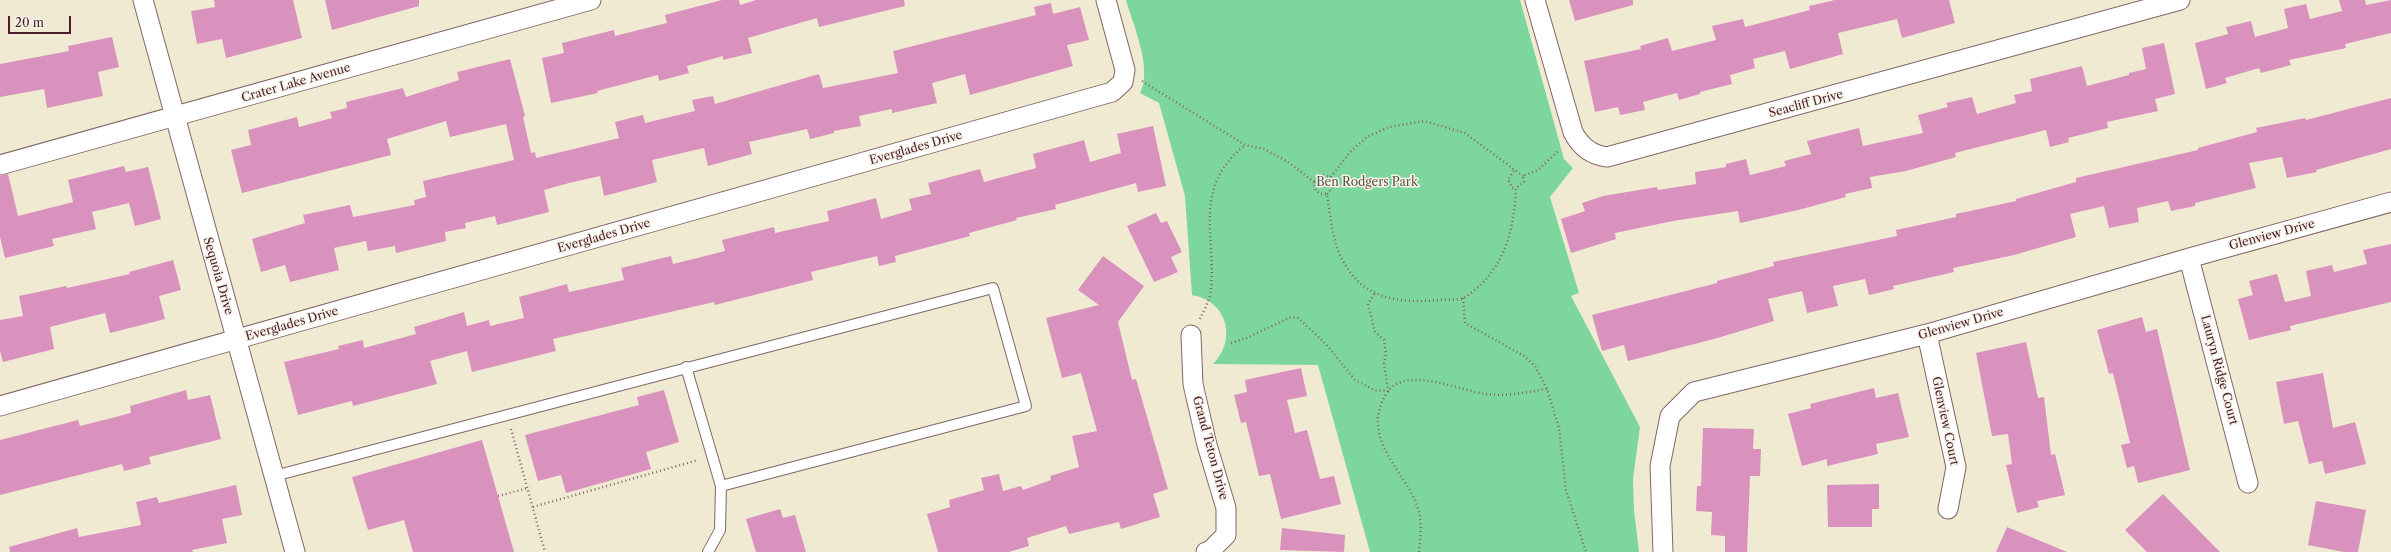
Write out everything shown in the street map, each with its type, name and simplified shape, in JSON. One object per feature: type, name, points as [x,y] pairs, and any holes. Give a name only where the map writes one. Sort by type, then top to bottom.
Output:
[{"type":"street","name":"Sequoia Drive","points":[[143,0],[295,552]]},
{"type":"street","name":"Crater Lake Avenue","points":[[0,165],[591,0]]},
{"type":"street","points":[[1106,0],[1125,70]]},
{"type":"street","name":"Seacliff Drive","points":[[1536,0],[1573,132],[1586,149],[1607,157],[2180,0]]},
{"type":"street","name":"Everglades Drive","points":[[0,406],[1112,92],[1123,82],[1125,70]]},
{"type":"street","name":"Glenview Drive","points":[[1663,552],[1660,466],[1668,423],[1670,416],[1694,392],[1927,334],[2189,258],[2391,202]]},
{"type":"street","name":"Lauryn Ridge Court","points":[[2189,258],[2248,483]]},
{"type":"street","name":"Glenview Court","points":[[1927,334],[1956,467],[1948,509]]},
{"type":"street","name":"Grand Teton Drive","points":[[1191,335],[1193,384],[1207,446],[1226,508],[1226,535],[1210,551],[1206,552]]},
{"type":"lane","points":[[274,476],[686,367],[993,288],[1026,406],[721,486]]},
{"type":"lane","points":[[686,367],[721,486],[720,530],[708,552]]},
{"type":"path","points":[[1125,70],[1245,145],[1264,149],[1288,162],[1314,182],[1315,189],[1320,194],[1327,194],[1334,186],[1331,177]]},
{"type":"path","points":[[1331,177],[1350,152],[1367,137],[1395,126],[1424,121],[1465,133],[1514,171],[1523,176]]},
{"type":"path","points":[[1191,335],[1206,307],[1211,291],[1210,206],[1221,172],[1230,157],[1245,145]]},
{"type":"path","points":[[1523,176],[1538,170],[1559,150]]},
{"type":"path","points":[[1514,171],[1510,174],[1508,184],[1512,188],[1516,188]]},
{"type":"path","points":[[1314,182],[1321,175],[1331,177]]},
{"type":"path","points":[[1327,194],[1334,242],[1346,267],[1365,289],[1388,299],[1412,302],[1463,298],[1486,279],[1505,251],[1514,221],[1516,188],[1524,182],[1523,176]]},
{"type":"path","points":[[1375,293],[1368,304],[1375,332],[1384,340],[1386,353],[1384,363],[1388,391]]},
{"type":"path","points":[[1463,298],[1465,322],[1524,356],[1535,366],[1547,389],[1559,428],[1566,490],[1586,552]]},
{"type":"path","points":[[1231,342],[1247,338],[1291,317],[1298,318],[1326,344],[1355,380],[1374,390],[1388,391]]},
{"type":"path","points":[[1419,552],[1421,526],[1419,512],[1414,498],[1386,453],[1379,437],[1380,405],[1388,391],[1401,383],[1417,379],[1487,394],[1547,389]]},
{"type":"path","points":[[510,425],[545,552]]},
{"type":"path","points":[[533,507],[698,460]]},
{"type":"path","points":[[498,496],[528,488]]},
{"type":"green space","name":"Ben Rodgers Park","points":[[1126,0],[1520,0],[1564,159],[1573,168],[1550,197],[1579,293],[1571,296],[1640,427],[1633,479],[1634,510],[1639,552],[1370,552],[1318,365],[1213,364],[1225,344],[1225,323],[1221,313],[1214,305],[1204,299],[1192,295],[1185,196],[1159,103],[1140,93],[1144,72],[1143,60],[1137,34]]},
{"type":"building","points":[[214,0],[293,0],[302,38],[226,58],[222,39],[197,44],[191,11],[215,7]]},
{"type":"building","points":[[325,0],[419,0],[419,6],[332,30]]},
{"type":"building","points":[[722,0],[739,0],[740,5],[756,0],[904,0],[905,6],[819,27],[817,18],[748,38],[752,53],[723,60],[723,56],[687,66],[689,73],[659,81],[658,75],[597,91],[598,93],[551,103],[542,58],[564,53],[562,43],[614,30],[615,36],[667,23],[665,15]]},
{"type":"building","points":[[1569,0],[1633,0],[1633,5],[1575,21]]},
{"type":"building","points":[[1835,0],[1949,0],[1955,23],[1902,38],[1897,19],[1838,33],[1843,54],[1790,69],[1785,51],[1753,59],[1755,68],[1730,75],[1732,84],[1700,92],[1700,94],[1679,100],[1677,93],[1643,102],[1645,110],[1620,115],[1618,107],[1595,112],[1584,61],[1641,49],[1640,46],[1668,38],[1672,51],[1716,40],[1712,26],[1743,19],[1745,27],[1810,10],[1809,6]]},
{"type":"building","points":[[2339,0],[2365,0],[2366,5],[2391,0],[2391,33],[2345,44],[2346,48],[2289,60],[2291,65],[2261,73],[2259,68],[2225,78],[2227,83],[2206,89],[2195,43],[2228,34],[2226,27],[2251,21],[2255,37],[2288,28],[2284,9],[2306,4],[2310,19],[2342,11]]},
{"type":"building","points":[[1051,3],[1053,14],[1080,7],[1089,40],[1067,45],[1073,66],[970,95],[965,74],[932,83],[937,103],[892,113],[892,109],[859,116],[861,126],[834,131],[834,133],[810,139],[807,129],[749,142],[752,154],[708,166],[704,148],[652,160],[657,182],[604,196],[600,176],[569,183],[544,190],[549,212],[497,225],[495,216],[465,223],[466,228],[445,232],[446,241],[396,253],[395,246],[368,251],[366,241],[334,248],[339,270],[290,282],[285,265],[261,272],[252,239],[305,223],[303,215],[350,205],[353,217],[415,205],[414,200],[426,197],[423,181],[514,160],[506,124],[450,137],[446,121],[387,139],[391,155],[242,193],[231,150],[251,145],[248,130],[297,117],[299,127],[332,118],[330,112],[347,108],[346,102],[403,88],[406,97],[459,80],[457,72],[510,59],[525,116],[523,117],[531,153],[535,152],[536,158],[619,138],[615,122],[643,115],[645,123],[695,111],[692,100],[713,96],[715,104],[819,74],[823,88],[898,73],[893,51],[1036,15],[1034,7]]},
{"type":"building","points":[[112,37],[119,67],[98,72],[103,96],[47,108],[44,89],[0,97],[0,64],[69,51],[68,46]]},
{"type":"building","points":[[2164,43],[2175,94],[2155,99],[2158,111],[2107,122],[2108,128],[2068,138],[2069,142],[2050,147],[2046,130],[1955,153],[1956,157],[1906,171],[1870,177],[1872,188],[1845,194],[1846,197],[1798,210],[1740,223],[1738,211],[1673,221],[1615,233],[1616,239],[1571,253],[1561,219],[1585,211],[1582,203],[1603,196],[1657,187],[1658,190],[1696,184],[1695,172],[1726,167],[1726,164],[1746,159],[1750,175],[1786,166],[1784,161],[1811,154],[1807,141],[1859,128],[1863,146],[1923,133],[1918,115],[1948,107],[1946,103],[1972,97],[1977,114],[2016,103],[2014,95],[2032,91],[2030,79],[2082,66],[2087,86],[2129,75],[2129,73],[2146,69],[2142,48]]},
{"type":"building","points":[[2391,98],[2391,149],[2316,170],[2317,172],[2287,178],[2282,157],[2249,163],[2256,188],[2195,203],[2195,206],[2171,211],[2168,201],[2137,208],[2139,222],[2109,228],[2104,206],[2070,214],[2076,237],[2014,255],[1953,268],[1954,272],[1893,286],[1894,289],[1869,295],[1865,279],[1833,286],[1838,306],[1807,313],[1802,291],[1768,299],[1774,321],[1714,339],[1628,361],[1624,345],[1602,351],[1592,315],[1717,283],[1717,281],[1774,266],[1773,262],[1897,236],[1896,230],[1956,217],[1956,214],[2016,201],[2016,199],[2076,182],[2076,178],[2198,150],[2198,148],[2257,132],[2256,128],[2305,118],[2306,120]]},
{"type":"building","points":[[1153,126],[1166,186],[1138,192],[1136,183],[1055,205],[1056,209],[1016,218],[1017,220],[969,233],[970,236],[895,256],[896,262],[879,266],[877,256],[811,272],[813,280],[715,305],[714,302],[553,339],[556,351],[472,372],[467,351],[430,361],[437,384],[353,406],[352,401],[298,415],[284,362],[339,349],[338,346],[363,340],[364,348],[416,334],[414,327],[464,312],[467,326],[489,320],[490,326],[524,318],[519,297],[567,284],[569,292],[624,280],[621,268],[671,256],[673,264],[725,251],[722,240],[774,227],[775,233],[829,221],[827,211],[876,198],[881,219],[912,210],[909,199],[931,194],[928,183],[980,169],[984,182],[1036,168],[1033,154],[1084,140],[1090,162],[1121,153],[1117,134]]},
{"type":"building","points":[[124,166],[126,172],[148,167],[161,219],[135,226],[129,203],[92,212],[96,229],[52,239],[54,246],[5,258],[0,237],[0,176],[8,174],[18,216],[73,202],[68,180]]},
{"type":"building","points":[[1156,213],[1161,223],[1167,221],[1182,252],[1171,257],[1178,272],[1154,282],[1127,226]]},
{"type":"building","points":[[2391,244],[2391,302],[2290,326],[2291,330],[2249,340],[2238,299],[2253,295],[2249,281],[2277,274],[2285,302],[2311,296],[2306,271],[2332,265],[2334,272],[2367,264],[2363,250]]},
{"type":"building","points":[[1103,256],[1144,286],[1118,322],[1132,380],[1136,379],[1168,489],[1153,494],[1160,517],[1121,529],[1119,522],[1069,534],[1066,526],[1027,538],[1029,546],[1009,552],[938,552],[927,514],[950,507],[949,500],[984,490],[981,478],[999,474],[1003,491],[1021,486],[1023,490],[1051,480],[1050,476],[1079,467],[1072,436],[1097,431],[1081,373],[1062,378],[1046,318],[1099,305],[1078,290]]},
{"type":"building","points":[[173,260],[181,290],[159,296],[165,319],[110,333],[105,313],[50,327],[54,349],[3,362],[0,351],[0,320],[23,316],[19,296],[66,286],[67,288],[130,274],[129,272]]},
{"type":"building","points":[[2142,317],[2146,332],[2157,329],[2190,470],[2138,483],[2134,466],[2127,468],[2121,445],[2130,443],[2113,373],[2109,374],[2097,330]]},
{"type":"building","points":[[2026,342],[2038,398],[2044,397],[2051,455],[2055,454],[2065,495],[2037,501],[2039,507],[2017,513],[2006,465],[2012,464],[2008,434],[1992,436],[1976,353]]},
{"type":"building","points":[[1301,368],[1307,396],[1287,400],[1295,433],[1307,430],[1320,479],[1334,476],[1341,504],[1281,519],[1270,474],[1259,476],[1246,422],[1241,423],[1234,395],[1247,392],[1245,380]]},
{"type":"building","points":[[2323,373],[2333,428],[2355,422],[2366,464],[2325,474],[2322,461],[2309,464],[2298,421],[2284,424],[2276,382]]},
{"type":"building","points":[[1874,388],[1876,398],[1898,393],[1909,437],[1876,444],[1878,454],[1827,466],[1827,459],[1802,466],[1788,414],[1811,408],[1810,404]]},
{"type":"building","points":[[186,390],[188,400],[210,395],[221,439],[149,457],[151,464],[124,471],[122,464],[0,495],[0,440],[78,420],[80,426],[131,413],[130,406]]},
{"type":"building","points":[[664,390],[679,442],[646,452],[651,469],[566,493],[561,475],[538,481],[525,435],[639,405],[637,397]]},
{"type":"building","points":[[1703,428],[1754,429],[1753,449],[1761,449],[1760,476],[1750,476],[1747,552],[1725,552],[1725,536],[1711,535],[1712,512],[1696,511],[1697,486],[1701,486]]},
{"type":"building","points":[[482,440],[514,552],[413,552],[404,520],[368,530],[352,477]]},
{"type":"building","points":[[1879,484],[1879,509],[1872,509],[1872,527],[1828,527],[1827,485]]},
{"type":"building","points":[[236,485],[242,515],[222,519],[227,543],[192,550],[193,552],[10,552],[9,547],[77,528],[79,537],[141,525],[136,502],[157,497],[159,503]]},
{"type":"building","points":[[2163,494],[2220,552],[2147,552],[2125,530]]},
{"type":"building","points":[[2316,501],[2366,510],[2358,552],[2344,552],[2308,545]]},
{"type":"building","points":[[780,509],[783,518],[795,515],[806,552],[756,552],[746,519]]},
{"type":"building","points":[[2007,527],[2067,552],[1996,552]]},
{"type":"building","points":[[1282,528],[1345,535],[1344,552],[1280,550]]}]
